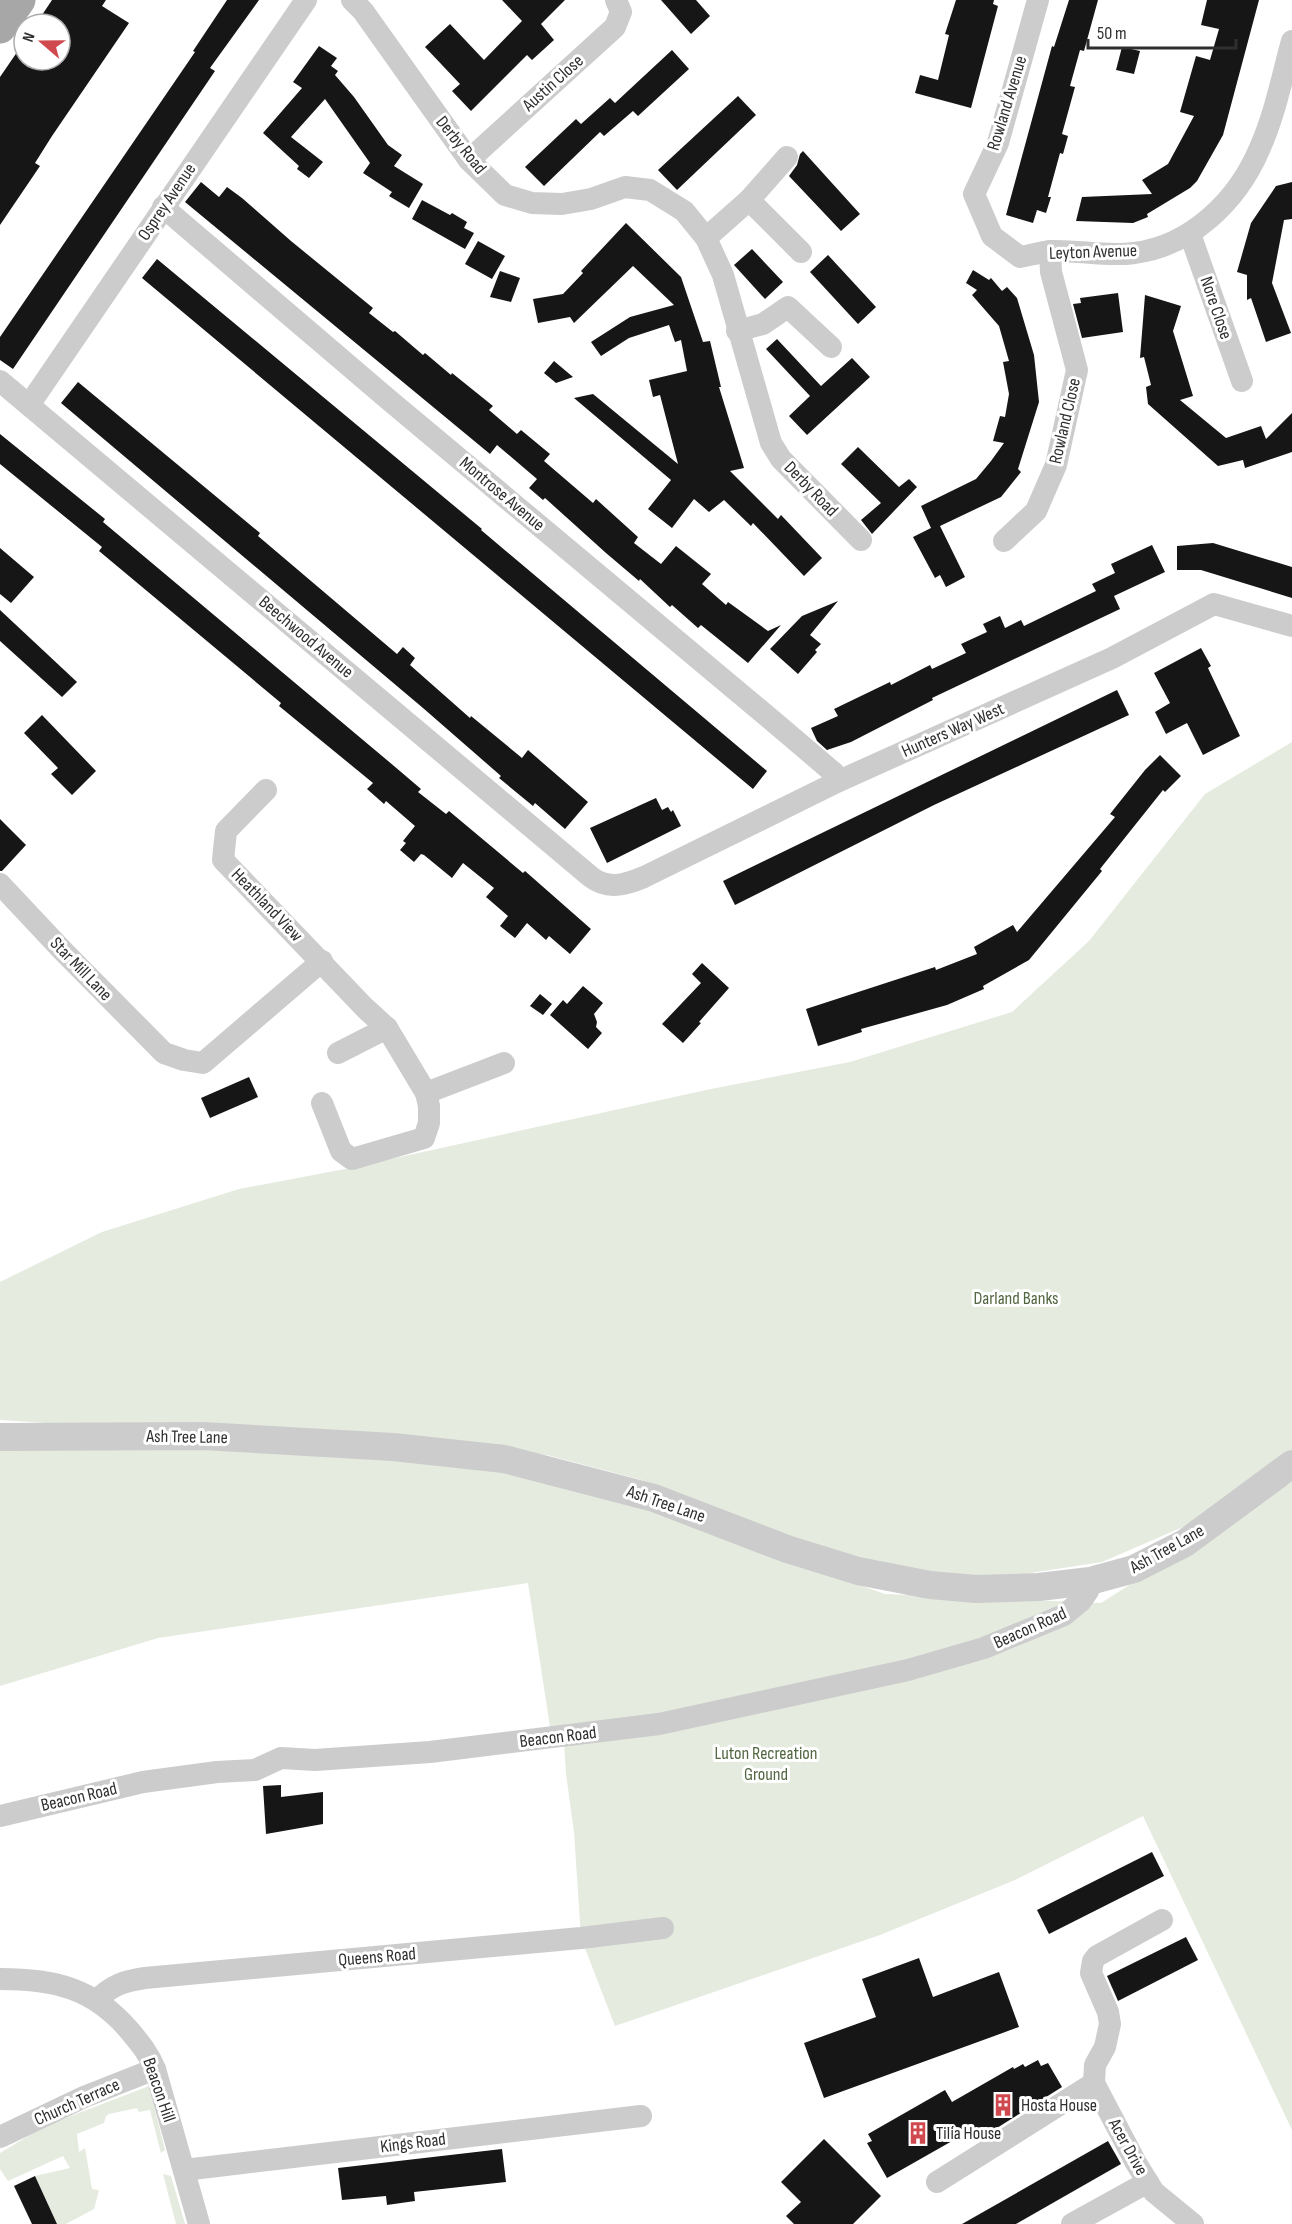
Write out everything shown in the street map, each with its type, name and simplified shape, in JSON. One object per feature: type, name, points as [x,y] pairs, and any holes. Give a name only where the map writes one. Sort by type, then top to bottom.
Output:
[{"type":"main road","points":[[0,27],[19,0]]},
{"type":"street","name":"Osprey Avenue","points":[[29,405],[306,0]]},
{"type":"street","name":"Derby Road","points":[[352,0],[363,10],[469,160],[505,195],[532,203],[562,204],[591,199],[624,187],[650,190],[684,211],[706,238],[723,275],[737,331],[771,442],[781,459],[861,540]]},
{"type":"street","name":"Austin Close","points":[[469,160],[615,27],[621,12],[616,0]]},
{"type":"street","name":"Rowland Avenue","points":[[992,236],[974,194],[998,143],[1038,0]]},
{"type":"street","name":"Leyton Avenue","points":[[992,236],[1020,257],[1050,251],[1134,253],[1190,234],[1221,207],[1242,182],[1283,117],[1292,41]]},
{"type":"street","points":[[706,238],[749,200],[787,157]]},
{"type":"street","points":[[749,200],[801,252]]},
{"type":"street","name":"Montrose Avenue","points":[[163,207],[389,400],[774,722],[834,773],[839,781]]},
{"type":"street","name":"Nore Close","points":[[1190,234],[1242,381]]},
{"type":"street","name":"Rowland Close","points":[[1004,540],[1036,511],[1056,465],[1077,370],[1051,272],[1050,251]]},
{"type":"street","points":[[737,331],[763,324],[788,307],[831,347]]},
{"type":"street","name":"Beechwood Avenue","points":[[0,381],[591,877],[601,883],[616,886]]},
{"type":"street","name":"Hunters Way West","points":[[616,886],[644,877],[839,781],[1112,658],[1214,604],[1292,626]]},
{"type":"street","name":"Heathland View","points":[[266,790],[226,831],[223,860],[387,1028],[426,1093],[429,1123],[424,1138],[352,1159],[341,1151],[322,1103]]},
{"type":"street","name":"Star Mill Lane","points":[[0,884],[164,1053],[184,1060],[203,1063],[322,961]]},
{"type":"street","points":[[338,1053],[387,1028]]},
{"type":"street","points":[[426,1093],[504,1063]]},
{"type":"street","name":"Ash Tree Lane","points":[[0,1437],[203,1436],[393,1447],[504,1460],[654,1498],[813,1558],[881,1577],[976,1589],[1039,1587],[1090,1581],[1113,1576],[1143,1565],[1185,1543],[1292,1464]]},
{"type":"street","name":"Beacon Road","points":[[0,1816],[143,1782],[217,1772],[255,1770],[281,1758],[315,1760],[430,1752],[658,1724],[908,1670],[984,1648],[1064,1615],[1082,1601],[1088,1591],[1090,1581]]},
{"type":"street","points":[[937,2182],[1094,2083],[1095,2065],[1105,2047],[1110,2024],[1108,2012],[1091,1973],[1093,1961],[1097,1956],[1162,1920]]},
{"type":"street","name":"Queens Road","points":[[97,2000],[110,1988],[130,1980],[581,1938],[663,1928]]},
{"type":"street","name":"Beacon Hill","points":[[0,1979],[57,1985],[84,1993],[116,2015],[138,2040],[148,2053],[155,2069],[199,2224]]},
{"type":"street","name":"Church Terrace","points":[[0,2137],[84,2097],[155,2069]]},
{"type":"street","name":"Acer Drive","points":[[1094,2083],[1154,2192],[1194,2224]]},
{"type":"street","name":"Kings Road","points":[[184,2170],[641,2116]]},
{"type":"street","points":[[1072,2224],[1148,2182]]},
{"type":"green space","name":"Darland Banks","points":[[1292,742],[1292,1450],[1213,1514],[1102,1562],[991,1579],[869,1564],[700,1504],[642,1480],[547,1455],[0,1420],[0,1282],[102,1232],[239,1189],[345,1169],[711,1089],[850,1062],[1012,1012],[1089,941],[1205,794]]},
{"type":"green space","name":"Luton Recreation Ground","points":[[0,1446],[393,1447],[504,1459],[885,1594],[1101,1603],[1292,1482],[1292,2130],[1143,1816],[1015,1880],[880,1935],[615,2026],[581,1938],[574,1832],[566,1774],[563,1726],[550,1727],[528,1583],[158,1638],[0,1686]]},
{"type":"green space","points":[[149,2086],[165,2150],[161,2153],[150,2110],[139,2112],[137,2108],[109,2114],[104,2123],[77,2134],[79,2152],[85,2148],[92,2189],[99,2190],[94,2209],[66,2224],[57,2224],[35,2176],[70,2168],[63,2156],[8,2181],[0,2169],[0,2153],[45,2126]]},
{"type":"green space","points":[[163,2174],[171,2176],[185,2224],[176,2224]]},
{"type":"building","points":[[52,0],[106,0],[102,6],[129,23],[52,136],[35,163],[40,166],[0,225],[0,77],[12,60],[12,72],[72,72],[72,12],[44,12]]},
{"type":"building","points":[[227,0],[259,0],[210,68],[215,71],[13,369],[0,360],[0,337],[195,52],[193,51]]},
{"type":"building","points":[[502,0],[565,0],[541,24],[554,40],[532,60],[527,55],[471,111],[452,91],[460,84],[425,47],[450,24],[484,60],[522,21]]},
{"type":"building","points":[[661,0],[696,0],[710,16],[691,34]]},
{"type":"building","points":[[956,0],[994,0],[993,4],[998,6],[971,108],[915,93],[920,75],[938,80],[949,35],[945,34]]},
{"type":"building","points":[[1069,0],[1098,0],[1084,51],[1080,50],[1070,86],[1075,87],[1062,134],[1068,136],[1063,154],[1060,153],[1048,197],[1051,197],[1046,213],[1037,210],[1033,223],[1006,215],[1052,46],[1054,47]]},
{"type":"building","points":[[1207,0],[1259,0],[1223,135],[1197,181],[1190,188],[1147,214],[1148,217],[1133,223],[1076,221],[1082,197],[1152,194],[1142,180],[1168,164],[1194,116],[1180,112],[1196,56],[1210,60],[1219,29],[1201,25]]},
{"type":"building","points":[[319,46],[337,58],[331,66],[338,71],[335,75],[354,97],[388,145],[402,155],[394,166],[423,184],[409,208],[389,196],[392,192],[363,173],[370,163],[325,99],[291,137],[323,162],[309,178],[297,169],[299,166],[263,133],[302,88],[293,82]]},
{"type":"building","points":[[1122,47],[1140,51],[1134,74],[1116,70]]},
{"type":"building","points":[[672,50],[689,69],[638,116],[633,111],[604,136],[600,132],[544,186],[525,167],[576,119],[581,124],[610,98],[615,103]]},
{"type":"building","points":[[738,96],[756,115],[677,190],[658,170]]},
{"type":"building","points":[[803,151],[860,214],[841,231],[789,176]]},
{"type":"building","points":[[201,182],[219,197],[227,187],[242,198],[373,308],[369,313],[423,355],[425,353],[451,375],[452,373],[493,406],[489,410],[517,434],[521,430],[550,454],[544,461],[593,503],[596,499],[638,537],[634,543],[661,564],[676,546],[711,574],[702,584],[726,605],[728,602],[768,631],[781,625],[748,663],[701,625],[698,628],[672,605],[670,607],[545,498],[543,500],[529,488],[537,479],[497,445],[490,454],[185,202]]},
{"type":"building","points":[[1292,182],[1292,219],[1284,220],[1272,283],[1291,333],[1266,342],[1251,298],[1247,300],[1247,275],[1237,272],[1251,223],[1276,186]]},
{"type":"building","points":[[422,200],[467,222],[464,228],[474,233],[465,249],[412,219]]},
{"type":"building","points":[[626,223],[681,277],[703,342],[710,341],[721,387],[719,387],[744,468],[730,471],[778,519],[781,515],[822,558],[804,576],[753,523],[751,526],[724,500],[709,512],[694,499],[672,528],[648,509],[671,480],[574,398],[593,394],[678,464],[660,395],[653,397],[649,380],[687,371],[681,340],[675,342],[669,325],[629,338],[601,356],[591,342],[630,317],[674,305],[633,266],[574,323],[570,317],[538,323],[533,299],[563,294],[583,273],[581,271]]},
{"type":"building","points":[[478,241],[505,256],[492,279],[465,264]]},
{"type":"building","points":[[752,249],[783,282],[765,299],[734,265]]},
{"type":"building","points":[[828,255],[876,307],[858,324],[810,272]]},
{"type":"building","points":[[157,259],[482,529],[767,771],[753,789],[142,278]]},
{"type":"building","points":[[973,270],[989,280],[991,278],[1002,291],[1007,287],[1017,298],[1034,355],[1039,402],[1018,469],[1021,472],[1001,497],[940,526],[965,577],[946,587],[940,575],[935,578],[913,537],[931,528],[921,506],[976,479],[991,461],[1004,443],[993,441],[1000,416],[1005,417],[1009,394],[1003,362],[1009,361],[999,326],[972,295],[977,290],[966,283]]},
{"type":"building","points":[[500,271],[520,278],[511,302],[490,297]]},
{"type":"building","points":[[1118,293],[1123,332],[1082,338],[1073,304],[1081,303],[1080,298]]},
{"type":"building","points":[[1145,295],[1181,306],[1173,331],[1193,396],[1180,400],[1226,438],[1261,426],[1266,439],[1292,413],[1292,452],[1245,468],[1243,460],[1218,466],[1148,404],[1146,387],[1151,385],[1144,357],[1140,358]]},
{"type":"building","points":[[777,339],[821,386],[852,358],[870,377],[807,435],[789,416],[810,396],[766,349]]},
{"type":"building","points":[[554,361],[573,377],[556,383],[544,373]]},
{"type":"building","points":[[78,382],[260,533],[258,536],[397,654],[403,647],[415,658],[410,665],[470,718],[471,716],[522,758],[528,750],[588,802],[565,829],[535,803],[533,806],[499,778],[501,776],[423,708],[61,403]]},
{"type":"building","points":[[0,434],[105,519],[103,522],[421,789],[418,792],[446,814],[449,811],[523,873],[525,871],[591,929],[570,954],[549,936],[546,940],[527,923],[515,938],[500,926],[508,916],[486,897],[494,888],[463,863],[452,878],[424,855],[421,854],[414,862],[400,850],[406,843],[403,841],[415,826],[386,801],[384,804],[367,789],[373,783],[279,706],[281,703],[99,551],[102,547],[0,464]]},
{"type":"building","points":[[858,447],[899,487],[909,479],[917,487],[872,534],[861,520],[881,503],[841,464]]},
{"type":"building","points":[[1213,543],[1292,567],[1292,598],[1201,570],[1177,570],[1177,546]]},
{"type":"building","points":[[1152,545],[1165,572],[1114,596],[1120,609],[932,698],[933,700],[851,742],[827,750],[817,741],[811,728],[838,716],[834,709],[890,682],[891,685],[930,665],[932,669],[966,653],[961,644],[987,632],[983,624],[1000,616],[1005,628],[1021,620],[1024,626],[1096,591],[1092,584],[1115,573],[1111,564]]},
{"type":"building","points":[[0,548],[34,577],[11,603],[0,594]]},
{"type":"building","points":[[838,601],[810,635],[821,644],[798,674],[770,649],[802,616]]},
{"type":"building","points":[[0,610],[77,682],[62,697],[0,641]]},
{"type":"building","points":[[1201,648],[1211,666],[1208,668],[1240,736],[1203,755],[1187,723],[1166,734],[1155,712],[1170,703],[1154,673]]},
{"type":"building","points":[[1117,690],[1129,715],[934,805],[735,905],[723,881]]},
{"type":"building","points":[[42,715],[96,771],[72,795],[51,774],[58,768],[24,733]]},
{"type":"building","points":[[1160,755],[1181,776],[1165,792],[1163,790],[1100,869],[1102,871],[1029,960],[983,986],[984,989],[947,1005],[861,1029],[862,1032],[818,1046],[806,1009],[935,967],[936,970],[977,954],[974,947],[1013,925],[1017,932],[1115,817],[1110,814]]},
{"type":"building","points":[[656,798],[662,810],[668,807],[671,812],[673,810],[681,826],[607,863],[590,828]]},
{"type":"building","points":[[0,819],[26,845],[2,871],[0,871]]},
{"type":"building","points":[[702,963],[729,988],[683,1043],[662,1024],[701,983],[692,974]]},
{"type":"building","points":[[583,986],[603,1003],[594,1014],[596,1027],[602,1033],[588,1049],[550,1015],[563,1000],[567,1004]]},
{"type":"building","points":[[540,994],[552,1004],[543,1015],[530,1006]]},
{"type":"building","points":[[249,1077],[258,1097],[210,1118],[201,1098]]},
{"type":"building","points":[[281,1785],[281,1797],[323,1792],[323,1824],[266,1834],[263,1786]]},
{"type":"building","points":[[1152,1852],[1164,1876],[1049,1934],[1037,1910]]},
{"type":"building","points":[[1186,1937],[1198,1960],[1118,2001],[1107,1976]]},
{"type":"building","points":[[919,1958],[933,1997],[999,1972],[1019,2027],[824,2098],[804,2043],[876,2017],[862,1979]]},
{"type":"building","points":[[1038,2060],[1041,2066],[1048,2063],[1062,2087],[981,2138],[975,2128],[887,2178],[867,2143],[872,2141],[868,2134],[945,2090],[952,2102],[1013,2067],[1014,2069],[1023,2064],[1025,2067]]},
{"type":"building","points":[[824,2139],[881,2196],[853,2224],[794,2224],[786,2216],[801,2202],[781,2182]]},
{"type":"building","points":[[1108,2141],[1121,2164],[1016,2224],[962,2224]]},
{"type":"building","points":[[502,2149],[506,2182],[414,2192],[415,2201],[387,2205],[386,2196],[342,2200],[338,2168]]},
{"type":"building","points":[[35,2176],[57,2224],[32,2224],[14,2186]]},
{"type":"place","name":"Hosta House","points":[[1003,2105]]},
{"type":"place","name":"Tilia House","points":[[918,2133]]}]
